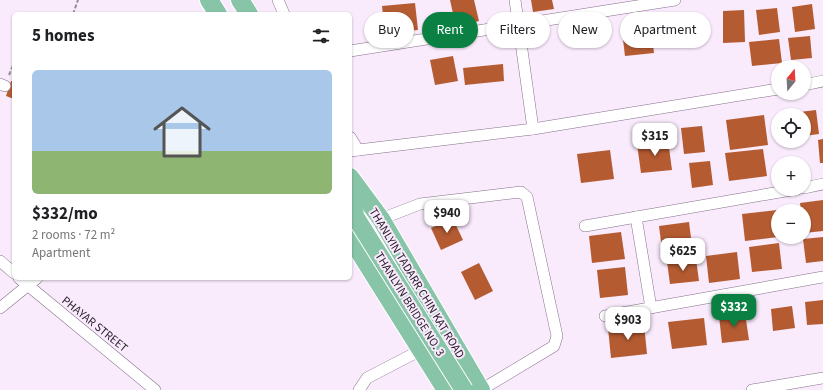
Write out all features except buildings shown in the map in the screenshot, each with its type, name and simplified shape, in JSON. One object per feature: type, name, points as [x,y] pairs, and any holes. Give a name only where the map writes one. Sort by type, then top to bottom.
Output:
[{"type":"main road","points":[[209,0],[217,12]]},
{"type":"main road","points":[[240,0],[248,12]]},
{"type":"main road","name":"THANLYIN TADARR CHIN KAT ROAD","points":[[352,180],[381,219],[481,390]]},
{"type":"main road","name":"THANLYIN BRIDGE NO. 3","points":[[353,215],[464,390]]},
{"type":"main road","points":[[352,240],[446,390]]},
{"type":"street","points":[[278,0],[283,12]]},
{"type":"street","points":[[515,0],[516,12]]},
{"type":"street","points":[[550,19],[674,0]]},
{"type":"street","points":[[352,51],[486,29]]},
{"type":"street","points":[[521,48],[533,129]]},
{"type":"street","points":[[811,84],[823,82]]},
{"type":"street","points":[[354,151],[533,129],[771,90]]},
{"type":"street","points":[[811,187],[823,184]]},
{"type":"street","points":[[381,219],[420,204],[521,192],[527,197],[557,336],[554,346],[481,390]]},
{"type":"street","points":[[585,226],[771,193]]},
{"type":"street","points":[[636,217],[651,308]]},
{"type":"street","points":[[0,261],[12,271]]},
{"type":"street","points":[[605,316],[823,277]]},
{"type":"street","points":[[0,308],[23,282]]},
{"type":"street","name":"PHAYAR STREET","points":[[23,282],[155,390]]},
{"type":"street","points":[[359,390],[367,378],[421,350]]},
{"type":"street","points":[[752,390],[823,378]]},
{"type":"path","points":[[74,12],[78,0]]}]
